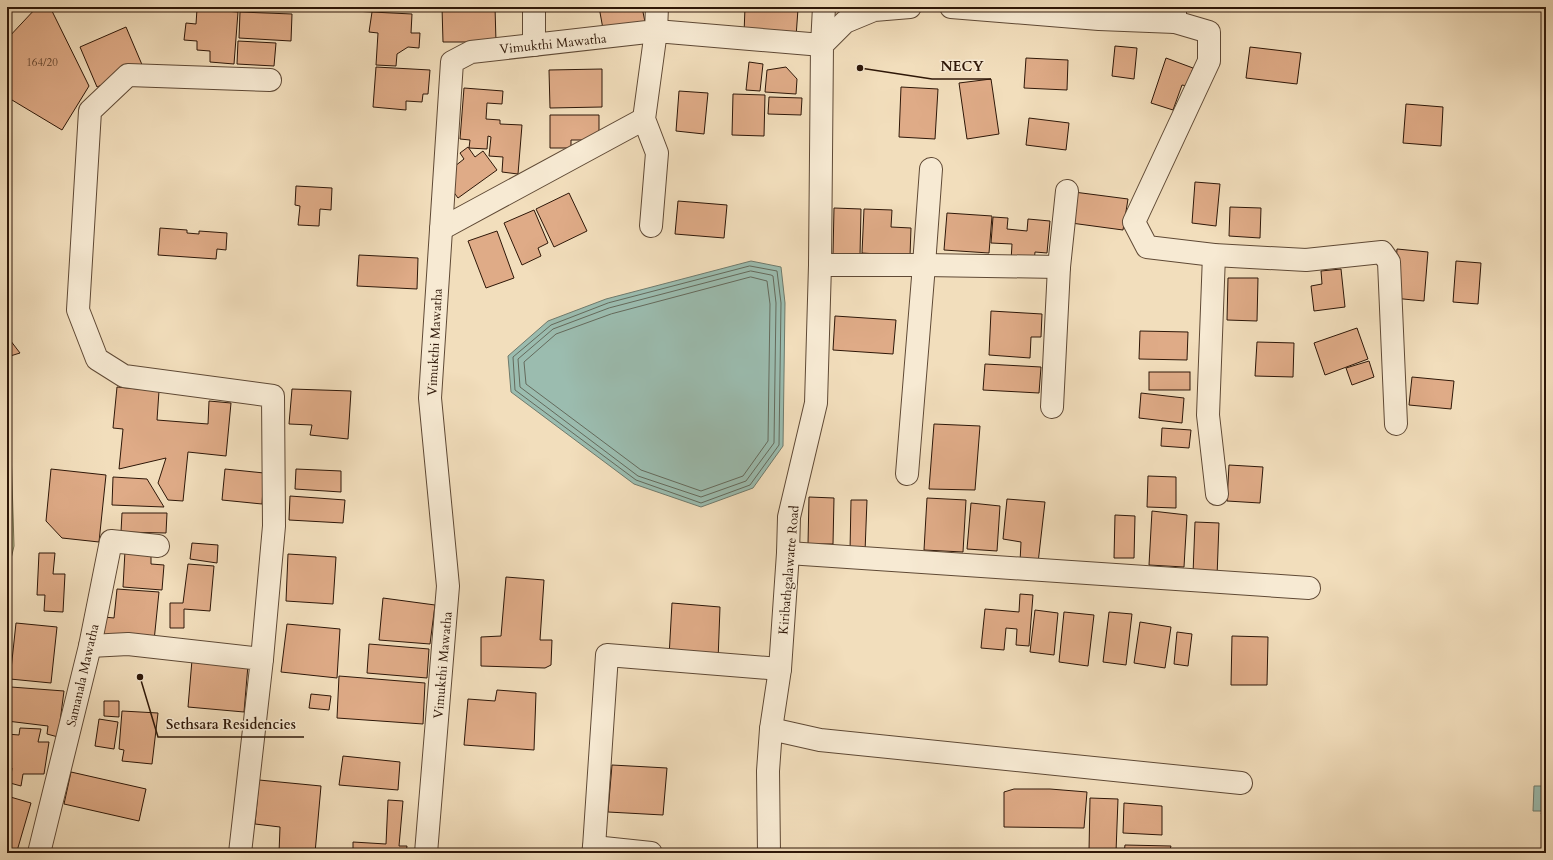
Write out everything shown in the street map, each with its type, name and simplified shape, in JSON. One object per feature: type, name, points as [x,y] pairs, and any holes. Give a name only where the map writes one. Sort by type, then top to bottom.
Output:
[{"type":"street","points":[[534,7],[534,45]]},
{"type":"street","points":[[651,226],[657,153],[644,119],[658,7]]},
{"type":"street","name":"Kiribathgalawatte Road","points":[[769,853],[768,771],[771,728],[780,669],[789,517],[816,403],[820,265],[822,45],[824,7]]},
{"type":"street","points":[[822,45],[845,22],[874,10],[910,7]]},
{"type":"street","points":[[951,7],[1099,18],[1175,15],[1209,32],[1209,61],[1134,222],[1147,247],[1214,255],[1306,260],[1382,252],[1389,262],[1396,424]]},
{"type":"street","name":"Vimukthi Mawatha","points":[[426,853],[448,586],[430,398],[452,62],[471,52],[656,31],[822,45]]},
{"type":"street","points":[[240,853],[262,659],[274,526],[274,396],[124,376],[96,359],[78,310],[90,111],[128,75],[270,80]]},
{"type":"street","points":[[442,229],[644,119]]},
{"type":"street","points":[[907,474],[924,265],[930,169]]},
{"type":"street","points":[[1052,408],[1059,266],[1067,191]]},
{"type":"street","points":[[1214,255],[1208,415],[1217,494]]},
{"type":"street","points":[[820,265],[1059,266]]},
{"type":"street","name":"Samanala Mawatha","points":[[39,853],[90,646],[111,541],[158,546]]},
{"type":"street","points":[[788,553],[1309,588]]},
{"type":"street","points":[[90,646],[128,644],[262,659]]},
{"type":"street","points":[[651,853],[594,850],[607,656],[780,669]]},
{"type":"street","points":[[771,728],[820,740],[1241,783]]},
{"type":"green space","points":[[7,445],[11,449],[14,546],[7,576]]},
{"type":"water","points":[[751,261],[781,267],[785,303],[783,446],[753,488],[701,507],[634,484],[511,392],[508,356],[548,321],[606,299]]},
{"type":"water","points":[[1546,759],[1546,814],[1541,814],[1542,811],[1533,811],[1534,786],[1544,786]]},
{"type":"building","points":[[37,7],[50,7],[89,86],[62,130],[7,97],[7,39]]},
{"type":"building","points":[[317,7],[372,7],[372,12],[316,9]]},
{"type":"building","points":[[442,7],[495,7],[496,42],[443,42]]},
{"type":"building","points":[[599,7],[642,7],[645,22],[603,29]]},
{"type":"building","points":[[745,7],[798,9],[796,37],[744,34]]},
{"type":"building","points":[[1117,7],[1158,7],[1154,19]]},
{"type":"building","points":[[197,9],[238,12],[234,64],[210,62],[210,51],[197,50],[197,41],[184,40],[186,23],[196,24]]},
{"type":"building","points":[[240,12],[292,14],[291,41],[239,38]]},
{"type":"building","points":[[372,12],[412,14],[411,33],[420,33],[419,48],[408,47],[397,54],[396,66],[376,65],[378,33],[369,32]]},
{"type":"building","points":[[126,27],[143,67],[97,87],[80,47]]},
{"type":"building","points":[[238,41],[276,43],[274,66],[237,64]]},
{"type":"building","points":[[1115,46],[1137,48],[1134,79],[1112,76]]},
{"type":"building","points":[[1250,47],[1301,53],[1297,84],[1246,78]]},
{"type":"building","points":[[1026,58],[1068,60],[1067,90],[1024,88]]},
{"type":"building","points":[[1166,58],[1193,68],[1187,86],[1182,85],[1173,110],[1151,103]]},
{"type":"building","points":[[749,62],[763,64],[760,91],[746,90]]},
{"type":"building","points":[[376,67],[430,70],[428,94],[423,94],[422,102],[406,101],[406,110],[373,107]]},
{"type":"building","points":[[786,67],[797,79],[796,94],[765,92],[767,70]]},
{"type":"building","points":[[602,69],[602,107],[550,108],[549,70]]},
{"type":"building","points":[[991,79],[999,134],[967,139],[959,83]]},
{"type":"building","points":[[901,87],[938,89],[935,139],[899,137]]},
{"type":"building","points":[[464,88],[503,91],[502,104],[487,103],[486,119],[500,120],[500,124],[522,125],[518,174],[502,172],[503,157],[489,156],[491,137],[488,136],[487,149],[469,148],[470,140],[460,139]]},
{"type":"building","points":[[679,91],[708,93],[704,134],[676,131]]},
{"type":"building","points":[[733,94],[765,95],[764,136],[732,135]]},
{"type":"building","points":[[769,97],[802,98],[801,115],[768,114]]},
{"type":"building","points":[[1406,104],[1443,107],[1441,146],[1403,143]]},
{"type":"building","points":[[550,115],[599,115],[599,140],[571,140],[571,148],[550,148]]},
{"type":"building","points":[[1029,118],[1069,123],[1066,150],[1026,145]]},
{"type":"building","points":[[468,147],[475,157],[483,151],[497,170],[458,198],[447,183],[450,170],[464,159],[460,153]]},
{"type":"building","points":[[1195,182],[1220,184],[1216,226],[1192,223]]},
{"type":"building","points":[[296,186],[332,188],[331,210],[320,209],[319,226],[298,225],[300,206],[295,205]]},
{"type":"building","points":[[1074,192],[1128,199],[1123,230],[1071,223]]},
{"type":"building","points":[[569,193],[587,231],[554,247],[536,209]]},
{"type":"building","points":[[678,201],[727,205],[724,238],[675,234]]},
{"type":"building","points":[[1230,207],[1261,208],[1260,238],[1229,236]]},
{"type":"building","points":[[834,208],[861,209],[860,255],[833,254]]},
{"type":"building","points":[[864,209],[892,210],[891,227],[911,228],[910,256],[862,253]]},
{"type":"building","points":[[534,210],[548,243],[538,248],[541,256],[522,265],[504,223]]},
{"type":"building","points":[[947,213],[992,216],[989,253],[944,250]]},
{"type":"building","points":[[993,217],[1008,218],[1007,229],[1027,231],[1028,219],[1050,221],[1047,253],[1035,252],[1034,262],[1011,261],[1012,244],[991,243]]},
{"type":"building","points":[[160,228],[187,230],[187,233],[199,234],[199,231],[227,233],[226,250],[217,249],[216,259],[158,255]]},
{"type":"building","points":[[497,231],[514,278],[486,288],[468,241]]},
{"type":"building","points":[[1397,249],[1428,252],[1424,301],[1393,298]]},
{"type":"building","points":[[359,255],[418,258],[417,289],[357,286]]},
{"type":"building","points":[[1456,261],[1481,263],[1478,304],[1453,302]]},
{"type":"building","points":[[1341,269],[1345,307],[1314,311],[1311,286],[1322,284],[1321,271]]},
{"type":"building","points":[[1228,278],[1258,278],[1257,321],[1227,320]]},
{"type":"building","points":[[991,311],[1042,314],[1041,337],[1031,337],[1030,358],[989,355]]},
{"type":"building","points":[[835,316],[896,320],[893,354],[833,350]]},
{"type":"building","points":[[1357,328],[1368,359],[1325,375],[1314,343]]},
{"type":"building","points":[[1140,331],[1188,332],[1187,360],[1139,359]]},
{"type":"building","points":[[7,336],[20,353],[7,357]]},
{"type":"building","points":[[1257,342],[1294,343],[1293,377],[1255,376]]},
{"type":"building","points":[[1369,361],[1374,377],[1352,385],[1346,368]]},
{"type":"building","points":[[985,364],[1041,367],[1039,393],[983,390]]},
{"type":"building","points":[[1149,372],[1190,372],[1190,390],[1149,390]]},
{"type":"building","points":[[1412,377],[1454,381],[1451,409],[1409,405]]},
{"type":"building","points":[[117,387],[159,391],[157,420],[208,424],[209,401],[231,403],[226,456],[188,452],[183,501],[168,500],[158,483],[166,458],[119,469],[123,429],[113,428]]},
{"type":"building","points":[[292,389],[351,391],[348,439],[310,435],[312,425],[289,424]]},
{"type":"building","points":[[1141,393],[1184,398],[1182,423],[1139,418]]},
{"type":"building","points":[[934,424],[980,426],[975,490],[929,489]]},
{"type":"building","points":[[1162,428],[1191,430],[1189,448],[1161,446]]},
{"type":"building","points":[[1229,465],[1263,467],[1260,503],[1227,501]]},
{"type":"building","points":[[51,469],[106,475],[99,542],[62,538],[46,521]]},
{"type":"building","points":[[225,469],[264,473],[262,504],[222,500]]},
{"type":"building","points":[[296,469],[341,471],[341,492],[295,489]]},
{"type":"building","points":[[1148,476],[1176,477],[1176,508],[1147,507]]},
{"type":"building","points":[[113,477],[147,479],[164,507],[112,505]]},
{"type":"building","points":[[290,496],[345,500],[343,523],[289,520]]},
{"type":"building","points":[[809,497],[834,498],[833,544],[808,544]]},
{"type":"building","points":[[927,498],[966,500],[963,552],[924,550]]},
{"type":"building","points":[[1007,499],[1045,502],[1038,563],[1020,562],[1021,542],[1003,539]]},
{"type":"building","points":[[851,500],[867,500],[865,552],[850,551]]},
{"type":"building","points":[[971,503],[1000,506],[997,551],[967,549]]},
{"type":"building","points":[[1152,511],[1187,515],[1184,567],[1149,565]]},
{"type":"building","points":[[122,513],[167,513],[166,533],[121,532]]},
{"type":"building","points":[[1115,515],[1135,516],[1134,558],[1114,558]]},
{"type":"building","points":[[1195,522],[1219,523],[1217,577],[1193,574]]},
{"type":"building","points":[[192,543],[218,545],[217,563],[190,559]]},
{"type":"building","points":[[125,551],[151,554],[151,564],[164,565],[162,590],[123,587]]},
{"type":"building","points":[[39,553],[55,553],[53,574],[65,574],[63,612],[44,611],[45,595],[37,595]]},
{"type":"building","points":[[288,554],[336,557],[333,604],[286,601]]},
{"type":"building","points":[[188,564],[214,566],[210,611],[184,609],[184,628],[170,628],[170,603],[183,603]]},
{"type":"building","points":[[506,577],[544,580],[540,640],[552,640],[551,665],[545,668],[481,666],[481,637],[501,636]]},
{"type":"building","points":[[117,589],[159,592],[154,641],[103,636],[104,617],[114,618]]},
{"type":"building","points":[[1020,594],[1033,595],[1029,646],[1016,645],[1017,629],[1006,628],[1004,650],[981,648],[985,609],[1019,612]]},
{"type":"building","points":[[383,598],[435,605],[430,644],[379,640]]},
{"type":"building","points":[[672,603],[720,607],[718,661],[669,657]]},
{"type":"building","points":[[1035,610],[1058,613],[1054,655],[1030,652]]},
{"type":"building","points":[[1064,612],[1094,615],[1088,666],[1059,662]]},
{"type":"building","points":[[1109,612],[1132,614],[1126,665],[1103,662]]},
{"type":"building","points":[[1140,622],[1171,627],[1165,668],[1134,663]]},
{"type":"building","points":[[16,623],[57,627],[51,683],[10,679]]},
{"type":"building","points":[[287,624],[340,629],[337,678],[281,672]]},
{"type":"building","points":[[1177,632],[1192,634],[1188,666],[1174,664]]},
{"type":"building","points":[[1232,636],[1268,637],[1267,685],[1231,685]]},
{"type":"building","points":[[369,644],[429,649],[427,678],[367,673]]},
{"type":"building","points":[[192,660],[248,665],[244,712],[188,707]]},
{"type":"building","points":[[339,676],[425,683],[423,724],[337,718]]},
{"type":"building","points":[[11,687],[64,691],[58,737],[47,734],[48,726],[7,721]]},
{"type":"building","points":[[497,690],[536,693],[534,750],[464,745],[468,699],[495,701]]},
{"type":"building","points":[[311,694],[331,696],[329,710],[309,708]]},
{"type":"building","points":[[104,701],[119,701],[119,717],[104,716]]},
{"type":"building","points":[[122,711],[158,713],[152,764],[122,761],[124,750],[119,749]]},
{"type":"building","points":[[99,719],[118,722],[114,749],[95,746]]},
{"type":"building","points":[[20,728],[41,729],[38,742],[49,742],[44,774],[23,774],[21,786],[10,783],[12,768],[7,767],[7,734],[19,735]]},
{"type":"building","points":[[343,756],[400,762],[398,790],[339,785]]},
{"type":"building","points":[[612,765],[667,768],[663,815],[608,812]]},
{"type":"building","points":[[71,772],[146,789],[139,821],[64,804]]},
{"type":"building","points":[[259,780],[321,786],[315,853],[279,853],[280,827],[255,824]]},
{"type":"building","points":[[1014,789],[1050,789],[1087,792],[1084,828],[1004,827],[1004,792]]},
{"type":"building","points":[[7,796],[31,803],[17,851],[7,848]]},
{"type":"building","points":[[1090,798],[1118,799],[1116,852],[1089,851]]},
{"type":"building","points":[[388,800],[403,801],[399,846],[407,846],[406,853],[353,853],[353,842],[386,844]]},
{"type":"building","points":[[1124,803],[1162,806],[1162,835],[1123,833]]},
{"type":"building","points":[[1125,845],[1171,846],[1169,853],[1124,853]]},
{"type":"place","name":"NECY","points":[[860,68]]},
{"type":"place","name":"Sethsara Residencies","points":[[140,677]]}]
